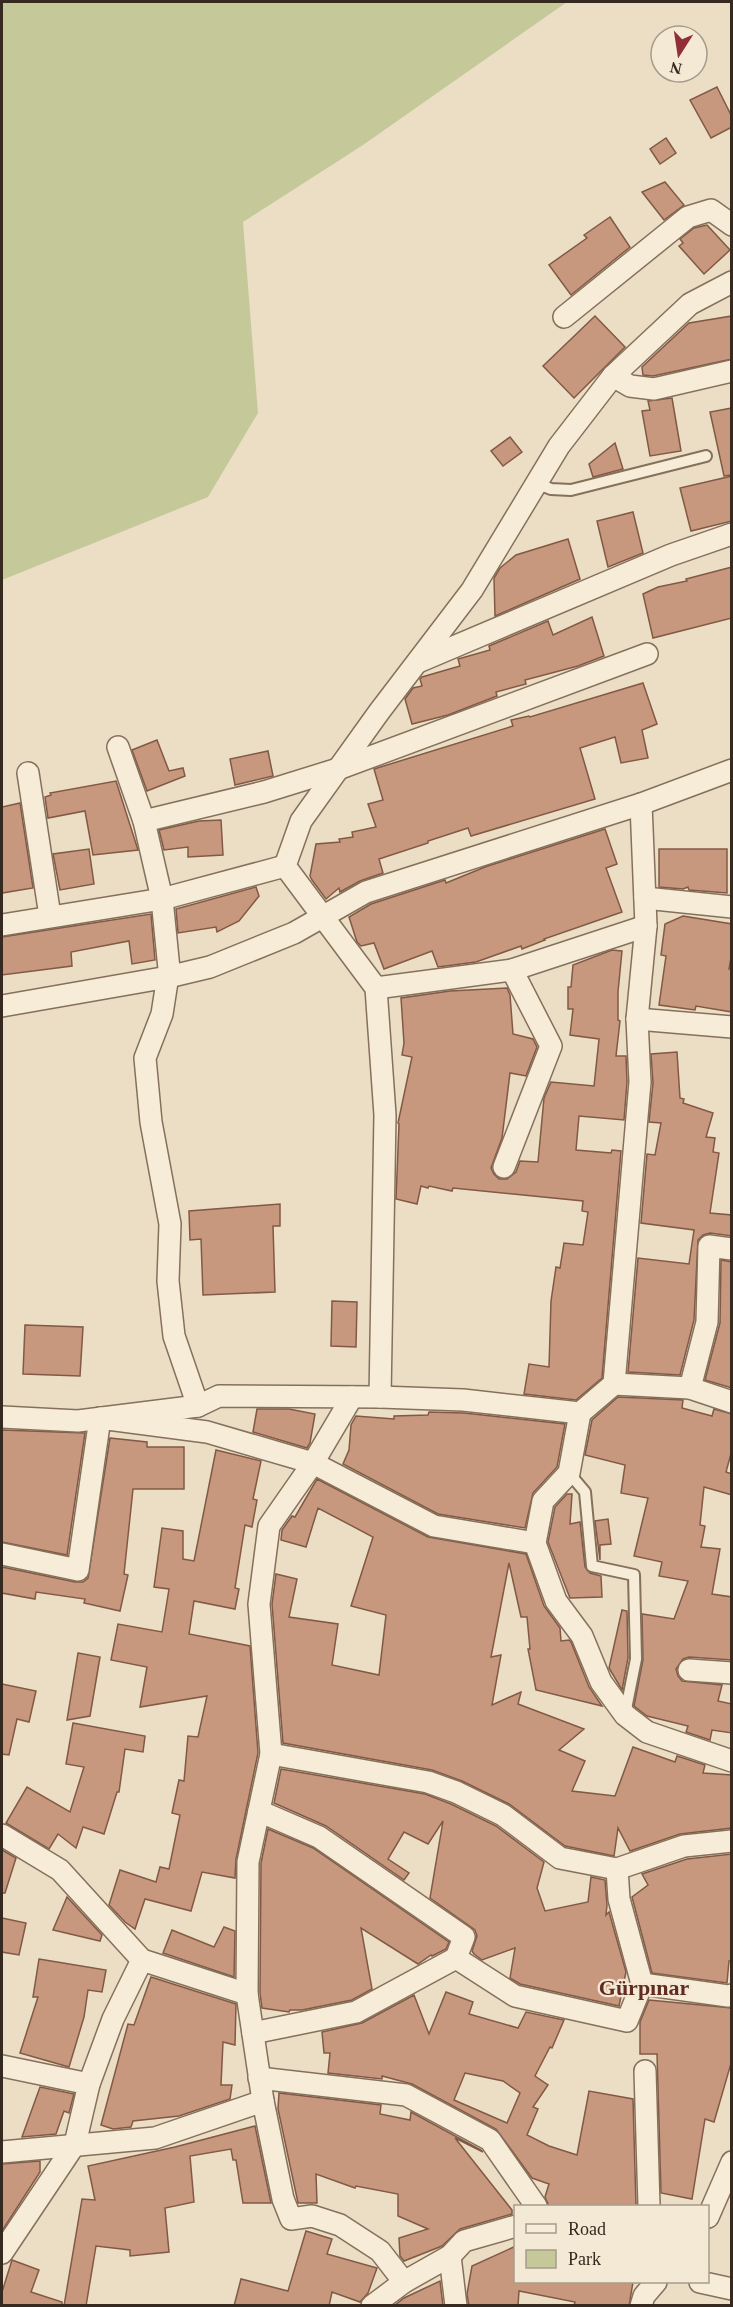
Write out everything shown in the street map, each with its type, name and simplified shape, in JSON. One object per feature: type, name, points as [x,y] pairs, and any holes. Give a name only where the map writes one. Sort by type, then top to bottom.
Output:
[{"type":"street","points":[[564,317],[688,217],[711,210],[732,225]]},
{"type":"street","points":[[285,866],[301,821],[472,590],[560,446],[613,376],[690,304],[732,282]]},
{"type":"street","points":[[613,376],[630,386],[654,389],[732,371]]},
{"type":"street","points":[[417,662],[671,555],[732,534]]},
{"type":"street","points":[[144,821],[264,792],[338,769],[647,654]]},
{"type":"street","points":[[118,747],[144,821],[162,900],[169,969],[162,1014],[145,1058],[152,1122],[170,1224],[168,1281],[174,1336],[198,1406]]},
{"type":"street","points":[[2,1006],[168,977],[210,967],[294,933],[366,892],[641,804],[732,770]]},
{"type":"street","points":[[28,773],[50,915]]},
{"type":"street","points":[[614,1384],[640,1082],[637,1019],[646,926],[641,804]]},
{"type":"street","points":[[2,925],[50,915],[162,900],[285,866]]},
{"type":"street","points":[[285,866],[376,988],[385,1115],[380,1397]]},
{"type":"street","points":[[645,898],[732,907]]},
{"type":"street","points":[[376,988],[512,970],[646,926]]},
{"type":"street","points":[[504,1167],[551,1046],[512,970]]},
{"type":"street","points":[[637,1019],[732,1027]]},
{"type":"street","points":[[690,1388],[706,1322],[709,1246],[732,1249]]},
{"type":"street","points":[[732,1402],[690,1388],[614,1384],[580,1413],[569,1473],[543,1501],[535,1543],[556,1601],[582,1636],[601,1682],[625,1715],[647,1732],[732,1761]]},
{"type":"street","points":[[2,1417],[78,1421],[198,1406],[219,1396],[463,1400],[580,1413]]},
{"type":"street","points":[[351,1397],[313,1463],[269,1527],[259,1604],[271,1754],[248,1862],[247,1994],[263,2101],[283,2199],[291,2219],[312,2217],[340,2224],[380,2251],[404,2282]]},
{"type":"street","points":[[100,1418],[207,1432],[313,1463],[434,1526],[535,1543]]},
{"type":"street","points":[[2,1554],[78,1570],[100,1418]]},
{"type":"street","points":[[689,1670],[732,1673]]},
{"type":"street","points":[[271,1754],[428,1782],[503,1815],[560,1858],[617,1869],[684,1846],[732,1841]]},
{"type":"street","points":[[253,2033],[356,2012],[456,1958],[464,1937],[319,1837],[259,1811]]},
{"type":"street","points":[[2,1836],[60,1870],[142,1960],[247,1994]]},
{"type":"street","points":[[456,1958],[515,1996],[627,2021],[642,1984],[619,1899],[617,1869]]},
{"type":"street","points":[[2,2253],[75,2144],[89,2085],[113,2019],[142,1960]]},
{"type":"street","points":[[642,1984],[732,1995]]},
{"type":"street","points":[[2,2066],[89,2085]]},
{"type":"street","points":[[645,2071],[648,2205]]},
{"type":"street","points":[[259,2078],[406,2095],[490,2140],[535,2205]]},
{"type":"street","points":[[2,2152],[155,2138],[263,2101]]},
{"type":"street","points":[[709,2215],[732,2163]]},
{"type":"street","points":[[372,2306],[404,2282],[450,2256],[464,2241],[514,2227]]},
{"type":"street","points":[[450,2256],[456,2306]]},
{"type":"street","points":[[642,2306],[644,2296],[655,2283]]},
{"type":"street","points":[[704,2283],[732,2289]]},
{"type":"lane","points":[[536,483],[551,489],[571,490],[706,456]]},
{"type":"lane","points":[[569,1473],[585,1492],[592,1566],[634,1575],[636,1659],[625,1715]]},
{"type":"green space","points":[[2,2],[567,2],[363,145],[243,222],[258,413],[208,497],[2,580]]},
{"type":"building","points":[[717,87],[732,117],[732,127],[711,138],[690,100]]},
{"type":"building","points":[[666,138],[676,153],[660,164],[650,149]]},
{"type":"building","points":[[665,182],[684,205],[664,220],[642,192]]},
{"type":"building","points":[[610,217],[630,247],[571,295],[549,265],[587,238],[584,235]]},
{"type":"building","points":[[707,225],[730,250],[704,274],[679,246],[683,243],[680,239],[694,228]]},
{"type":"building","points":[[595,316],[625,347],[574,398],[543,366]]},
{"type":"building","points":[[732,316],[732,359],[653,376],[643,375],[642,367],[689,323]]},
{"type":"building","points":[[672,398],[681,451],[650,456],[642,411],[650,410],[648,401]]},
{"type":"building","points":[[732,408],[732,475],[724,476],[710,412]]},
{"type":"building","points":[[510,437],[522,452],[503,466],[491,451]]},
{"type":"building","points":[[615,443],[623,469],[593,477],[589,464]]},
{"type":"building","points":[[732,476],[732,521],[691,531],[680,488]]},
{"type":"building","points":[[633,512],[643,553],[608,567],[597,521]]},
{"type":"building","points":[[568,539],[580,579],[495,616],[494,578],[500,568],[516,555]]},
{"type":"building","points":[[732,567],[732,618],[653,638],[643,594],[658,587]]},
{"type":"building","points":[[592,617],[604,656],[578,666],[525,680],[526,684],[496,692],[497,696],[448,715],[412,724],[405,699],[413,688],[422,686],[420,679],[422,677],[460,666],[458,659],[490,650],[489,646],[548,621],[553,635]]},
{"type":"building","points":[[643,683],[657,724],[642,730],[648,758],[621,763],[615,737],[580,748],[595,799],[471,836],[468,828],[379,859],[383,873],[360,881],[340,892],[339,888],[326,899],[312,880],[310,876],[316,844],[340,842],[339,839],[353,837],[352,832],[376,827],[368,804],[383,800],[374,769],[513,726],[511,720],[530,717]]},
{"type":"building","points":[[157,740],[169,771],[183,768],[185,776],[147,791],[132,750]]},
{"type":"building","points":[[268,751],[273,776],[235,785],[230,759]]},
{"type":"building","points":[[116,781],[138,850],[93,855],[85,811],[48,818],[45,797],[51,795],[50,793]]},
{"type":"building","points":[[20,803],[33,888],[2,893],[2,807]]},
{"type":"building","points":[[221,820],[223,855],[188,857],[188,847],[164,850],[159,830],[199,821]]},
{"type":"building","points":[[605,829],[617,864],[606,868],[622,912],[522,949],[521,946],[476,962],[438,967],[432,951],[384,969],[374,943],[361,946],[357,942],[349,917],[371,904],[445,880],[446,883],[485,867]]},
{"type":"building","points":[[89,849],[94,884],[60,890],[53,854]]},
{"type":"building","points":[[659,849],[727,849],[727,893],[689,890],[688,887],[683,889],[659,887]]},
{"type":"building","points":[[256,887],[259,896],[239,921],[217,932],[216,927],[178,933],[176,909]]},
{"type":"building","points":[[151,914],[155,960],[132,964],[129,941],[71,952],[72,966],[2,975],[2,937]]},
{"type":"building","points":[[683,916],[732,924],[732,952],[729,969],[732,969],[732,1012],[696,1006],[695,1010],[659,1005],[666,956],[661,955],[665,924]]},
{"type":"building","points":[[612,950],[622,951],[618,992],[618,1020],[620,1021],[616,1056],[626,1056],[627,1082],[624,1120],[579,1116],[576,1150],[611,1153],[612,1150],[621,1151],[602,1378],[576,1400],[524,1394],[529,1364],[549,1367],[551,1301],[556,1267],[560,1268],[564,1243],[583,1245],[588,1212],[582,1211],[583,1201],[453,1188],[452,1191],[429,1186],[428,1188],[421,1186],[417,1204],[396,1199],[398,1123],[412,1057],[402,1055],[404,1043],[401,998],[450,991],[507,988],[510,995],[513,1034],[533,1039],[537,1047],[526,1076],[510,1073],[502,1138],[491,1168],[499,1179],[507,1179],[516,1172],[520,1161],[538,1162],[544,1098],[551,1082],[594,1086],[599,1039],[570,1035],[573,1009],[568,1009],[568,987],[571,987],[573,965]]},
{"type":"building","points":[[677,1052],[680,1098],[684,1099],[683,1103],[713,1113],[706,1137],[715,1138],[713,1152],[719,1153],[710,1213],[732,1215],[732,1236],[710,1233],[698,1240],[694,1320],[680,1375],[628,1372],[638,1258],[689,1264],[694,1230],[641,1223],[647,1154],[655,1155],[661,1123],[649,1122],[653,1083],[651,1054]]},
{"type":"building","points":[[280,1204],[280,1226],[273,1226],[275,1292],[203,1295],[201,1239],[190,1240],[189,1211]]},
{"type":"building","points":[[721,1260],[732,1262],[732,1388],[705,1380],[720,1323]]},
{"type":"building","points":[[332,1301],[357,1302],[356,1347],[331,1346]]},
{"type":"building","points":[[25,1325],[83,1327],[80,1376],[23,1374]]},
{"type":"building","points":[[618,1397],[683,1400],[682,1408],[712,1416],[714,1409],[732,1414],[732,1450],[726,1472],[732,1474],[732,1495],[704,1487],[700,1525],[705,1526],[701,1547],[720,1549],[712,1594],[732,1597],[732,1660],[689,1657],[683,1659],[676,1669],[682,1681],[722,1685],[718,1701],[732,1704],[732,1733],[712,1730],[710,1740],[686,1732],[688,1726],[647,1716],[634,1706],[643,1660],[642,1614],[674,1619],[688,1581],[659,1576],[662,1562],[634,1556],[648,1498],[621,1493],[625,1465],[585,1455],[592,1420]]},
{"type":"building","points":[[257,1409],[289,1409],[315,1414],[307,1448],[253,1432]]},
{"type":"building","points":[[429,1412],[464,1413],[565,1424],[557,1467],[533,1493],[525,1528],[438,1514],[343,1464],[349,1450],[351,1425],[356,1416],[394,1419],[394,1416],[428,1415]]},
{"type":"building","points":[[2,1430],[85,1433],[67,1555],[2,1542]]},
{"type":"building","points":[[110,1438],[147,1442],[147,1447],[184,1447],[184,1489],[133,1489],[124,1574],[128,1575],[120,1611],[84,1603],[85,1599],[36,1592],[35,1599],[2,1593],[2,1567],[75,1582],[83,1582],[88,1578]]},
{"type":"building","points":[[216,1450],[261,1461],[253,1499],[257,1500],[252,1527],[245,1525],[235,1588],[239,1589],[235,1609],[194,1601],[189,1634],[250,1646],[258,1753],[236,1859],[235,1878],[202,1872],[191,1911],[145,1899],[135,1929],[109,1905],[120,1870],[156,1882],[160,1867],[169,1869],[180,1815],[172,1813],[179,1780],[184,1781],[188,1736],[198,1737],[207,1696],[140,1707],[147,1667],[111,1660],[118,1624],[162,1632],[169,1589],[154,1587],[162,1528],[183,1531],[183,1559],[194,1561]]},
{"type":"building","points":[[317,1479],[428,1537],[526,1554],[544,1606],[560,1628],[561,1641],[571,1642],[589,1687],[602,1706],[536,1690],[528,1649],[530,1649],[527,1617],[521,1617],[509,1563],[491,1657],[501,1655],[492,1705],[521,1692],[518,1704],[584,1729],[559,1750],[585,1761],[572,1791],[615,1796],[633,1747],[675,1762],[677,1756],[705,1765],[703,1773],[732,1775],[732,1828],[680,1834],[630,1851],[618,1828],[614,1856],[565,1846],[509,1804],[462,1781],[432,1770],[283,1743],[272,1604],[276,1574],[297,1579],[289,1617],[338,1624],[332,1665],[379,1675],[386,1615],[351,1606],[373,1537],[318,1508],[306,1547],[281,1540],[282,1530],[292,1516],[295,1517]]},
{"type":"building","points":[[567,1494],[572,1494],[570,1524],[580,1522],[585,1567],[590,1573],[601,1576],[602,1597],[570,1598],[548,1542],[555,1507]]},
{"type":"building","points":[[608,1519],[611,1544],[600,1545],[600,1560],[595,1521]]},
{"type":"building","points":[[622,1610],[627,1611],[628,1658],[622,1690],[609,1668]]},
{"type":"building","points":[[78,1653],[100,1657],[90,1716],[67,1720]]},
{"type":"building","points":[[2,1684],[36,1691],[29,1722],[17,1719],[9,1755],[2,1754]]},
{"type":"building","points":[[73,1723],[145,1736],[143,1752],[125,1749],[119,1792],[117,1792],[104,1834],[83,1827],[76,1848],[58,1834],[49,1849],[6,1823],[27,1787],[70,1812],[84,1767],[66,1764]]},
{"type":"building","points":[[281,1769],[425,1794],[496,1826],[544,1862],[537,1888],[545,1911],[588,1902],[591,1877],[605,1880],[606,1915],[609,1912],[626,1972],[619,2006],[520,1984],[510,1978],[515,1948],[482,1960],[474,1954],[472,1951],[477,1936],[475,1930],[430,1898],[443,1821],[428,1844],[404,1832],[388,1859],[409,1873],[404,1880],[326,1826],[274,1803]]},
{"type":"building","points":[[268,1829],[313,1848],[449,1942],[446,1949],[418,1964],[361,1928],[372,1989],[352,2000],[302,2010],[290,2010],[289,2012],[262,2008],[260,1993],[261,1863]]},
{"type":"building","points":[[2,1850],[16,1858],[5,1893],[2,1893]]},
{"type":"building","points":[[732,1854],[732,1961],[729,1961],[727,1983],[652,1973],[632,1897],[648,1885],[642,1874],[687,1859]]},
{"type":"building","points":[[67,1897],[102,1935],[100,1941],[53,1930]]},
{"type":"building","points":[[2,1918],[26,1923],[19,1955],[2,1952]]},
{"type":"building","points":[[224,1927],[235,1931],[234,1977],[163,1953],[172,1930],[214,1947]]},
{"type":"building","points":[[39,1959],[106,1970],[102,1992],[88,1990],[84,2017],[69,2067],[20,2053],[38,1997],[33,1997]]},
{"type":"building","points":[[151,1977],[236,2004],[235,2045],[223,2042],[221,2085],[232,2085],[230,2099],[179,2116],[133,2121],[131,2127],[113,2129],[101,2125],[128,2024],[134,2025]]},
{"type":"building","points":[[446,1992],[473,2002],[469,2014],[518,2028],[526,2012],[564,2020],[552,2048],[550,2047],[535,2076],[548,2085],[533,2107],[538,2109],[527,2135],[549,2146],[577,2155],[589,2091],[633,2099],[636,2205],[549,2205],[545,2197],[549,2184],[532,2178],[496,2129],[412,2084],[382,2076],[382,2079],[328,2073],[330,2053],[324,2053],[322,2032],[362,2023],[414,1995],[429,2034]],"holes":[[[465,2073],[503,2081],[520,2093],[507,2123],[454,2100]]]},
{"type":"building","points":[[649,2000],[732,2008],[732,2060],[714,2122],[705,2119],[692,2199],[661,2193],[657,2054],[640,2054],[640,2022]]},
{"type":"building","points":[[40,2087],[74,2094],[69,2113],[64,2111],[56,2134],[22,2137]]},
{"type":"building","points":[[279,2093],[381,2105],[380,2114],[410,2120],[411,2112],[483,2152],[455,2138],[512,2210],[512,2214],[460,2229],[442,2246],[404,2261],[400,2256],[399,2238],[428,2229],[398,2216],[398,2194],[356,2186],[355,2188],[316,2174],[317,2203],[298,2203],[278,2109]]},
{"type":"building","points":[[255,2126],[271,2203],[243,2203],[236,2160],[233,2160],[231,2149],[190,2156],[194,2202],[165,2208],[169,2252],[130,2256],[130,2250],[96,2246],[86,2306],[64,2306],[82,2199],[95,2200],[88,2166]]},
{"type":"building","points":[[40,2161],[40,2172],[2,2231],[2,2164]]},
{"type":"building","points":[[306,2231],[332,2239],[327,2254],[377,2268],[368,2293],[360,2302],[332,2292],[329,2306],[234,2306],[241,2279],[288,2291]]},
{"type":"building","points":[[514,2247],[514,2283],[633,2283],[629,2306],[574,2306],[575,2302],[519,2291],[518,2306],[469,2306],[467,2294],[472,2266]]},
{"type":"building","points":[[12,2260],[39,2270],[31,2292],[62,2302],[62,2306],[2,2306],[2,2292]]},
{"type":"building","points":[[440,2281],[443,2306],[394,2306],[404,2298]]},
{"type":"district","name":"Gürpınar","points":[[644,1987]]}]
